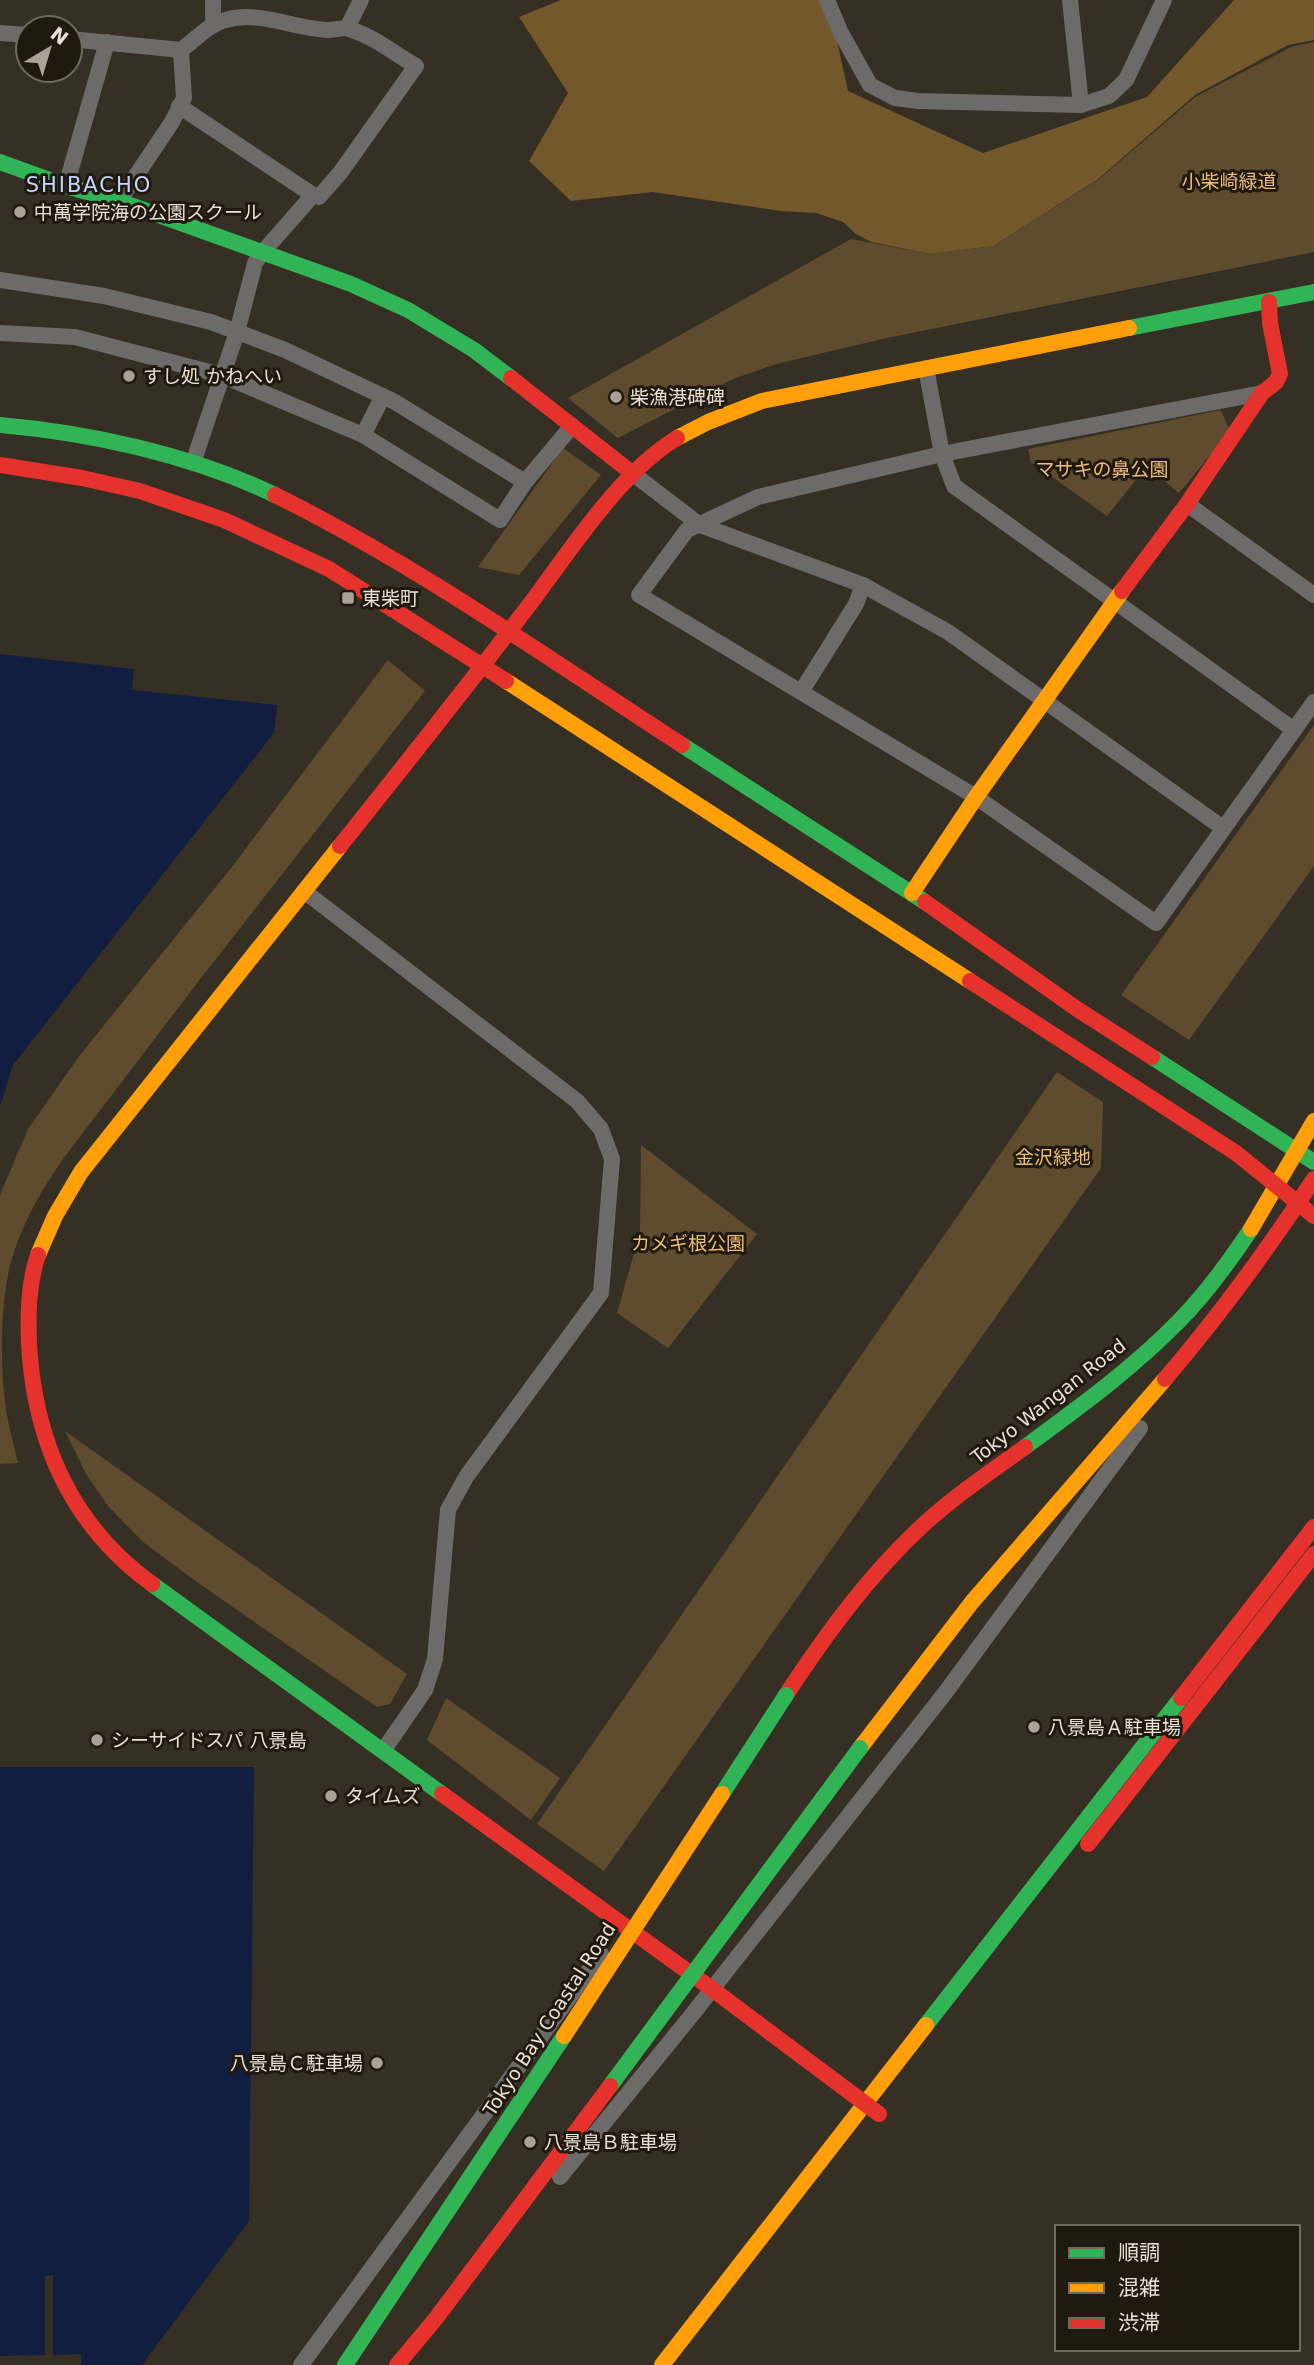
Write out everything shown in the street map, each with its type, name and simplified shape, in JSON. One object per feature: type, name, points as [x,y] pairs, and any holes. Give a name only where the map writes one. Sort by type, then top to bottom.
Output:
[{"type":"main road","points":[[0,162],[66,186],[119,201],[351,284],[408,310],[474,350],[632,473]]},
{"type":"main road","points":[[876,2111],[712,1989],[145,1579],[106,1542],[86,1519],[50,1458],[40,1428],[30,1372],[28,1293],[49,1224],[81,1172],[482,667],[632,473],[659,449],[699,426],[762,401],[1314,292]]},
{"type":"main road","points":[[912,893],[976,797],[1187,504],[1262,393],[1276,382],[1280,374],[1270,323],[1269,302]]},
{"type":"main road","points":[[0,425],[43,429],[98,439],[193,463],[268,492],[321,518],[412,571],[912,893],[1077,1009],[1314,1163]]},
{"type":"main road","points":[[0,466],[73,476],[140,491],[224,520],[338,575],[1236,1153],[1314,1216]]},
{"type":"main road","name":"Tokyo Wangan Road","points":[[786,1695],[844,1610],[897,1551],[946,1505],[1110,1383],[1177,1323],[1221,1273],[1252,1230],[1314,1121]]},
{"type":"main road","points":[[397,2365],[437,2317],[581,2126],[924,1662],[972,1602],[1212,1324],[1314,1179]]},
{"type":"main road","points":[[662,2365],[876,2111],[1314,1527]]},
{"type":"main road","points":[[1074,1862],[1314,1554]]},
{"type":"main road","name":"Tokyo Bay Coastal Road","points":[[345,2365],[786,1695]]},
{"type":"street","points":[[213,0],[213,25]]},
{"type":"street","points":[[347,28],[361,0]]},
{"type":"street","points":[[827,0],[841,33],[870,85],[895,98],[918,101],[1081,104],[1109,96],[1126,80],[1164,0]]},
{"type":"street","points":[[1070,0],[1081,104]]},
{"type":"street","points":[[84,40],[181,50],[213,25],[243,16],[319,29],[347,28],[416,66],[340,173],[319,197],[179,106]]},
{"type":"street","points":[[66,186],[107,42]]},
{"type":"street","points":[[119,201],[172,122],[184,98],[181,50]]},
{"type":"street","points":[[193,463],[237,332],[256,264],[262,253],[313,195]]},
{"type":"street","points":[[0,280],[104,296],[211,323],[285,350],[383,396],[525,482]]},
{"type":"street","points":[[0,333],[75,337],[221,375],[363,435],[500,520],[525,482],[572,426]]},
{"type":"street","points":[[926,369],[942,454],[954,486],[1294,730]]},
{"type":"street","points":[[1262,393],[942,454],[758,497],[687,530],[639,595],[976,797],[1156,923],[1314,702]]},
{"type":"street","points":[[363,435],[383,396]]},
{"type":"street","points":[[632,473],[700,525],[863,585],[948,632],[1223,828]]},
{"type":"street","points":[[1187,504],[1314,595]]},
{"type":"street","points":[[801,692],[856,604],[863,585]]},
{"type":"street","points":[[304,891],[577,1101],[601,1129],[612,1159],[601,1293],[466,1477],[448,1510],[435,1659],[425,1690],[383,1751]]},
{"type":"street","points":[[416,2365],[495,2257],[712,1989],[945,1693],[1150,1415],[1212,1324]]},
{"type":"street","points":[[301,2365],[622,1925]]},
{"type":"green space","name":"小柴崎緑道","points":[[1314,42],[1314,252],[887,338],[776,364],[733,379],[618,438],[568,398],[851,239],[930,254],[993,246],[1098,180],[1195,97],[1291,47]]},
{"type":"green space","name":"マサキの鼻公園","points":[[1221,410],[1230,431],[1179,493],[1146,467],[1107,516],[1031,462],[1028,449]]},
{"type":"green space","points":[[563,448],[601,475],[519,575],[478,567]]},
{"type":"green space","points":[[388,660],[425,691],[66,1155],[26,1221],[10,1265],[4,1300],[2,1338],[6,1410],[18,1463],[0,1464],[0,1195],[28,1129],[80,1055],[231,868]]},
{"type":"green space","points":[[1314,725],[1314,866],[1189,1040],[1121,995]]},
{"type":"green space","name":"金沢緑地","points":[[1057,1072],[1103,1102],[1101,1168],[604,1871],[537,1824]]},
{"type":"green space","name":"カメギ根公園","points":[[641,1145],[757,1234],[668,1348],[617,1313],[640,1232]]},
{"type":"green space","points":[[65,1431],[407,1674],[390,1704],[377,1707],[143,1542],[108,1506],[86,1474]]},
{"type":"green space","points":[[446,1698],[560,1778],[531,1820],[427,1740]]},
{"type":"shaded area","points":[[561,0],[828,0],[848,91],[983,153],[1147,97],[1234,0],[1314,0],[1314,40],[1288,45],[1195,95],[1097,180],[993,246],[930,254],[871,242],[856,234],[843,222],[816,213],[780,211],[653,192],[571,201],[529,161],[568,93],[519,17]]},
{"type":"water","points":[[0,654],[134,669],[132,690],[277,705],[274,733],[13,1065],[0,1106]]},
{"type":"water","points":[[0,1767],[254,1767],[249,2221],[142,2365],[81,2365],[81,2354],[53,2355],[53,2275],[45,2276],[45,2355],[0,2356]]},
{"type":"traffic: fast","points":[[0,162],[66,186],[119,201],[351,284],[408,310],[474,350],[511,378]]},
{"type":"traffic: fast","points":[[1129,328],[1314,292]]},
{"type":"traffic: fast","points":[[0,425],[105,440],[176,457],[275,495]]},
{"type":"traffic: fast","points":[[682,745],[925,902]]},
{"type":"traffic: fast","points":[[1152,1057],[1314,1162]]},
{"type":"traffic: fast","points":[[1025,1447],[1104,1388],[1160,1339],[1208,1289],[1251,1229]]},
{"type":"traffic: fast","points":[[152,1584],[442,1794]]},
{"type":"traffic: fast","points":[[722,1794],[786,1695]]},
{"type":"traffic: fast","points":[[926,2025],[1181,1698]]},
{"type":"traffic: fast","points":[[610,2086],[860,1748]]},
{"type":"traffic: fast","points":[[345,2365],[564,2036]]},
{"type":"traffic: slow","points":[[677,438],[708,422],[762,401],[1129,328]]},
{"type":"traffic: slow","points":[[912,893],[976,797],[1122,591]]},
{"type":"traffic: slow","points":[[506,681],[970,981]]},
{"type":"traffic: slow","points":[[38,1255],[55,1216],[81,1172],[340,846]]},
{"type":"traffic: slow","points":[[1251,1229],[1314,1121]]},
{"type":"traffic: slow","points":[[860,1748],[972,1602],[1165,1379]]},
{"type":"traffic: slow","points":[[564,2036],[722,1794]]},
{"type":"traffic: slow","points":[[662,2365],[926,2025]]},
{"type":"traffic: jam","points":[[1122,591],[1187,504],[1262,393],[1276,382],[1280,374],[1270,323],[1269,302]]},
{"type":"traffic: jam","points":[[511,378],[632,473]]},
{"type":"traffic: jam","points":[[340,846],[483,665],[597,514],[636,471],[677,438]]},
{"type":"traffic: jam","points":[[0,465],[82,478],[140,491],[224,520],[329,569],[506,681]]},
{"type":"traffic: jam","points":[[275,495],[328,522],[431,582],[682,745]]},
{"type":"traffic: jam","points":[[925,902],[1077,1009],[1152,1057]]},
{"type":"traffic: jam","points":[[970,981],[1236,1153],[1314,1216]]},
{"type":"traffic: jam","points":[[1165,1379],[1242,1282],[1314,1179]]},
{"type":"traffic: jam","points":[[38,1255],[30,1288],[29,1345],[33,1381],[49,1448],[63,1479],[100,1536],[152,1584]]},
{"type":"traffic: jam","points":[[786,1695],[849,1606],[903,1544],[973,1484],[1025,1447]]},
{"type":"traffic: jam","points":[[1181,1698],[1314,1527]]},
{"type":"traffic: jam","points":[[1088,1844],[1314,1554]]},
{"type":"traffic: jam","points":[[442,1794],[712,1989],[879,2114]]},
{"type":"traffic: jam","points":[[397,2365],[437,2317],[610,2086]]},
{"type":"place","name":"中萬学院海の公園スクール","points":[[20,212]]},
{"type":"place","name":"すし処 かねへい","points":[[129,376]]},
{"type":"place","name":"柴漁港碑碑","points":[[616,397]]},
{"type":"place","name":"東柴町","points":[[348,598]]},
{"type":"place","name":"八景島Ａ駐車場","points":[[1034,1727]]},
{"type":"place","name":"シーサイドスパ 八景島","points":[[97,1740]]},
{"type":"place","name":"タイムズ","points":[[331,1796]]},
{"type":"place","name":"八景島Ｃ駐車場","points":[[377,2063]]},
{"type":"place","name":"八景島Ｂ駐車場","points":[[530,2142]]},
{"type":"district","name":"SHIBACHO","points":[[89,185]]}]
